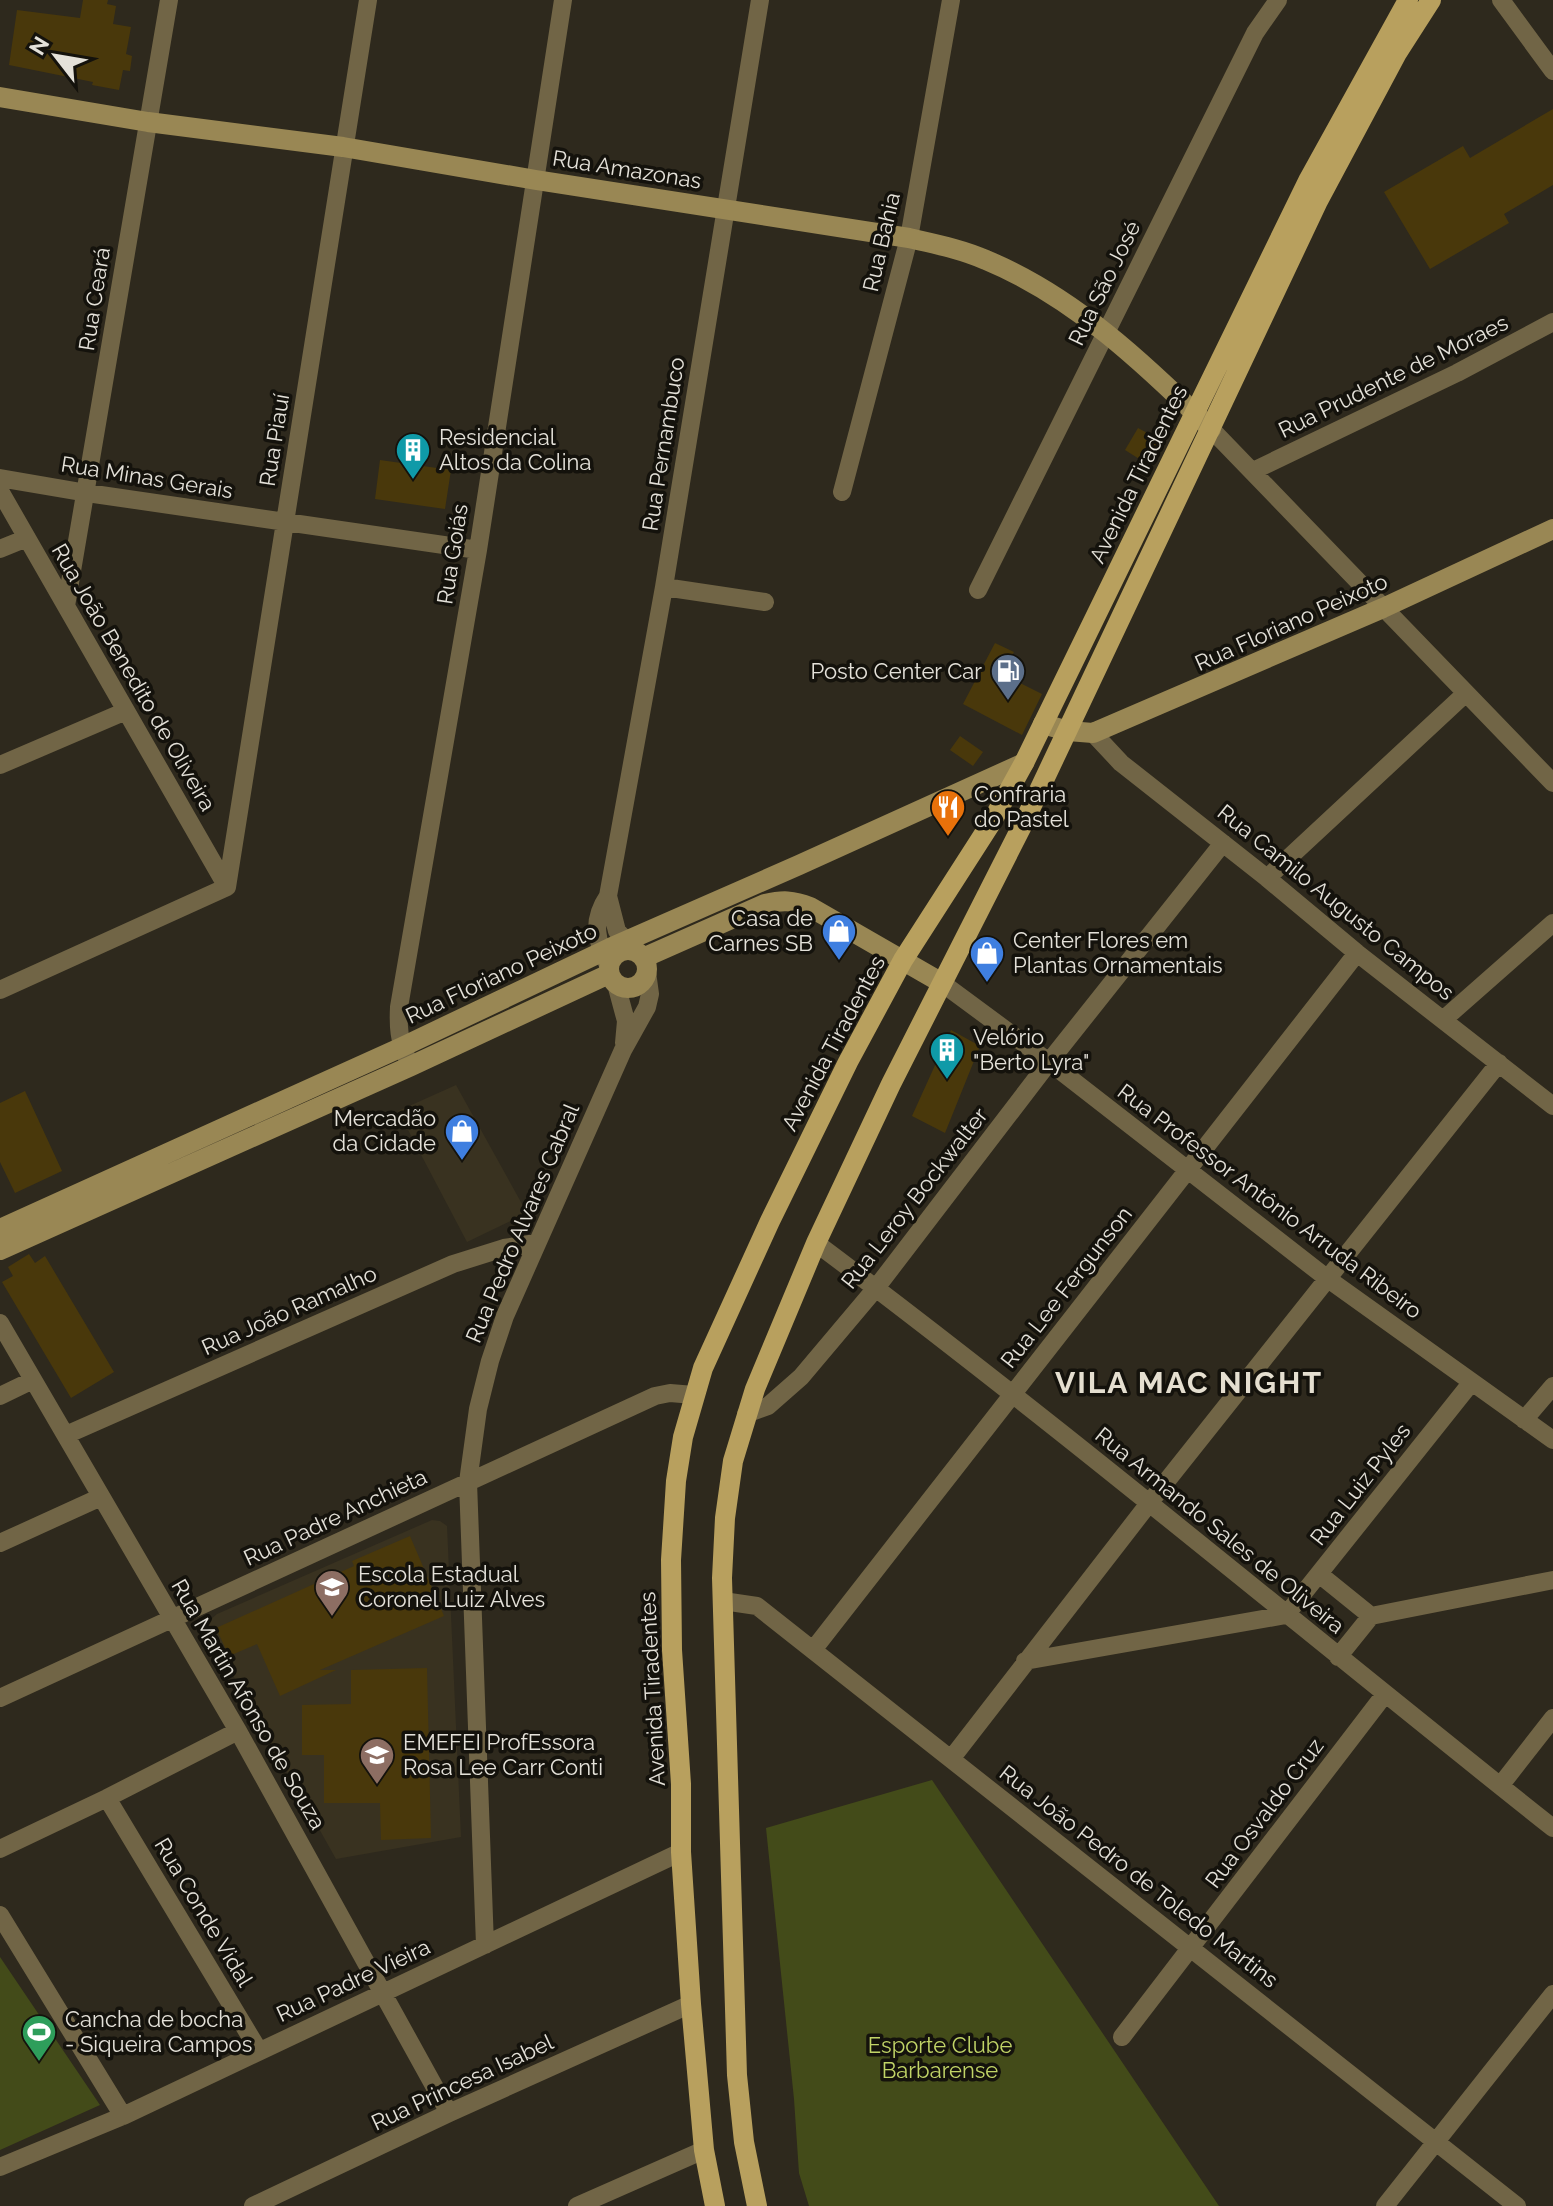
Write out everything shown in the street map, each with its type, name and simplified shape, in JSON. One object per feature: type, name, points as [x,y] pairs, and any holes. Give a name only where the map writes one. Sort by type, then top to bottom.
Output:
[{"type":"main road","name":"Avenida Tiradentes","points":[[715,2206],[704,2150],[691,2004],[672,1650],[671,1560],[676,1481],[694,1395],[703,1368],[776,1207],[848,1062],[903,960],[991,823],[1024,763],[1309,179],[1408,0]]},
{"type":"main road","name":"Avenida Tiradentes","points":[[757,2206],[744,2142],[737,2075],[723,1601],[725,1518],[733,1461],[746,1414],[816,1243],[891,1084],[1068,731],[1318,201],[1397,53],[1431,0]]},
{"type":"main road","name":"Rua Amazonas","points":[[0,97],[148,122],[343,147],[909,238],[947,247],[983,258],[1054,294],[1106,333],[1211,429]]},
{"type":"main road","name":"Rua Floriano Peixoto","points":[[1043,724],[1068,731],[1093,733],[1383,608],[1553,529]]},
{"type":"main road","name":"Rua Floriano Peixoto","points":[[0,1250],[411,1066],[638,955],[799,865],[1024,763]]},
{"type":"main road","points":[[794,901],[799,865]]},
{"type":"main road","name":"Rua Floriano Peixoto","points":[[638,955],[765,904],[794,901]]},
{"type":"main road","name":"Rua Professor Antônio Arruda Ribeiro","points":[[794,901],[810,907],[942,983]]},
{"type":"main road","points":[[609,969],[629,988],[635,987],[645,978],[638,955]]},
{"type":"main road","name":"Rua Floriano Peixoto","points":[[0,1229],[402,1047],[609,969]]},
{"type":"street","name":"Rua Ceará","points":[[66,606],[169,0]]},
{"type":"street","name":"Rua Piauí","points":[[227,887],[368,0]]},
{"type":"street","name":"Rua Goiás","points":[[411,1066],[398,1030],[399,1007],[478,550],[563,0]]},
{"type":"street","name":"Rua Pernambuco","points":[[609,969],[596,934],[600,908],[608,896],[664,587],[760,0]]},
{"type":"street","name":"Rua Bahia","points":[[842,492],[909,238],[951,0]]},
{"type":"street","name":"Rua São José","points":[[978,590],[1255,33],[1278,0]]},
{"type":"street","points":[[1501,0],[1553,71]]},
{"type":"street","name":"Rua Prudente de Moraes","points":[[1253,471],[1457,373],[1553,322]]},
{"type":"street","points":[[1211,429],[1553,783]]},
{"type":"street","name":"Rua Minas Gerais","points":[[0,478],[478,550]]},
{"type":"street","name":"Rua João Benedito de Oliveira","points":[[0,491],[227,887]]},
{"type":"street","points":[[0,549],[27,538]]},
{"type":"street","points":[[664,587],[765,602]]},
{"type":"street","points":[[1267,878],[1466,693]]},
{"type":"street","points":[[0,765],[126,711]]},
{"type":"street","name":"Rua Camilo Augusto Campos","points":[[1093,733],[1121,763],[1553,1106]]},
{"type":"street","name":"Rua Leroy Bockwalter","points":[[746,1414],[768,1406],[801,1377],[876,1288],[1049,1062],[1223,843]]},
{"type":"street","points":[[0,990],[227,887]]},
{"type":"street","name":"Rua Pernambuco","points":[[608,896],[617,931],[638,955]]},
{"type":"street","points":[[1444,1019],[1553,923]]},
{"type":"street","name":"Rua Lee Fergunson","points":[[813,1650],[1357,953]]},
{"type":"street","name":"Rua Pedro Alvares Cabral","points":[[485,1945],[468,1482],[478,1409],[505,1316],[623,1050],[647,1007],[650,994],[638,955]]},
{"type":"street","name":"Rua Pedro Alvares Cabral","points":[[609,969],[626,1021],[623,1050]]},
{"type":"street","name":"Rua Professor Antônio Arruda Ribeiro","points":[[942,983],[1049,1062],[1328,1279],[1553,1440]]},
{"type":"street","points":[[951,1759],[1150,1502],[1499,1063]]},
{"type":"street","name":"Rua João Ramalho","points":[[66,1435],[453,1264],[504,1248],[536,1243]]},
{"type":"street","name":"Rua Armando Sales de Oliveira","points":[[816,1243],[1150,1502],[1553,1828]]},
{"type":"street","name":"Rua Martin Afonso de Souza","points":[[0,1323],[238,1731],[449,2113]]},
{"type":"street","points":[[0,1396],[33,1380]]},
{"type":"street","name":"Rua Luiz Pyles","points":[[1286,1615],[1471,1383]]},
{"type":"street","points":[[1524,1420],[1553,1386]]},
{"type":"street","name":"Rua Padre Anchieta","points":[[0,1698],[655,1396],[670,1393],[694,1395]]},
{"type":"street","points":[[0,1543],[101,1497]]},
{"type":"street","points":[[1319,1574],[1371,1616]]},
{"type":"street","points":[[1338,1657],[1371,1616],[1553,1580]]},
{"type":"street","name":"Rua João Pedro de Toledo Martins","points":[[723,1601],[757,1606],[1517,2206]]},
{"type":"street","points":[[1025,1661],[1286,1615]]},
{"type":"street","name":"Rua Osvaldo Cruz","points":[[1122,2037],[1385,1694]]},
{"type":"street","points":[[1500,1786],[1553,1718]]},
{"type":"street","points":[[0,1849],[238,1731]]},
{"type":"street","name":"Rua Conde Vidal","points":[[107,1798],[259,2051]]},
{"type":"street","name":"Rua Padre Vieira","points":[[0,2167],[123,2116],[681,1852]]},
{"type":"street","points":[[0,1915],[123,2116]]},
{"type":"street","points":[[1385,2206],[1553,1994]]},
{"type":"street","name":"Rua Princesa Isabel","points":[[253,2206],[279,2201],[449,2113],[691,2004]]},
{"type":"street","points":[[577,2206],[704,2150]]},
{"type":"shaded area","name":"Mercadão da Cidade","points":[[456,1085],[527,1213],[467,1242],[398,1111]]},
{"type":"shaded area","points":[[432,1520],[447,1526],[461,1837],[336,1859],[207,1629],[209,1621],[217,1614]]},
{"type":"green space","name":"Esporte Clube Barbarense","points":[[932,1780],[1219,2206],[809,2206],[799,2173],[766,1828]]},
{"type":"green space","points":[[0,1957],[100,2105],[0,2150]]},
{"type":"building","points":[[83,0],[108,0],[107,4],[116,6],[113,24],[131,27],[126,54],[132,56],[130,71],[123,70],[119,90],[9,65],[17,10],[80,18]]},
{"type":"building","points":[[1553,109],[1553,185],[1504,214],[1509,223],[1430,269],[1384,192],[1463,146],[1470,158]]},
{"type":"building","points":[[1138,428],[1164,442],[1152,467],[1125,450]]},
{"type":"building","name":"Residencial Altos da Colina","points":[[380,460],[451,470],[445,509],[375,499]]},
{"type":"building","name":"Posto Center Car","points":[[995,643],[1014,652],[1002,674],[1042,694],[1022,735],[963,704]]},
{"type":"building","points":[[960,736],[983,752],[973,766],[950,750]]},
{"type":"building","name":"Velório \"Berto Lyra\"","points":[[951,1030],[980,1046],[945,1133],[912,1116]]},
{"type":"building","points":[[25,1091],[62,1171],[15,1193],[0,1162],[0,1103]]},
{"type":"building","points":[[29,1254],[35,1263],[45,1256],[114,1372],[71,1398],[2,1282],[13,1276],[8,1267]]},
{"type":"building","name":"Escola Estadual Coronel Luiz Alves","points":[[410,1536],[444,1616],[320,1670],[336,1670],[280,1696],[257,1644],[229,1656],[216,1628],[354,1566],[352,1561]]},
{"type":"building","points":[[427,1668],[431,1838],[381,1840],[380,1803],[324,1803],[324,1755],[302,1755],[302,1705],[351,1704],[351,1670]]},
{"type":"place","name":"Residencial Altos da Colina","points":[[413,481]]},
{"type":"place","name":"Posto Center Car","points":[[1008,702]]},
{"type":"place","name":"Confraria do Pastel","points":[[948,838]]},
{"type":"place","name":"Casa de Carnes SB","points":[[839,962]]},
{"type":"place","name":"Center Flores em Plantas Ornamentais","points":[[987,984]]},
{"type":"place","name":"Velório \"Berto Lyra\"","points":[[947,1081]]},
{"type":"place","name":"Mercadão da Cidade","points":[[462,1162]]},
{"type":"place","name":"Escola Estadual Coronel Luiz Alves","points":[[332,1618]]},
{"type":"place","name":"EMEFEI ProfEssora Rosa Lee Carr Conti","points":[[377,1786]]},
{"type":"place","name":"Cancha de bocha - Siqueira Campos","points":[[39,2063]]},
{"type":"district","name":"VILA MAC NIGHT","points":[[1189,1383]]}]
